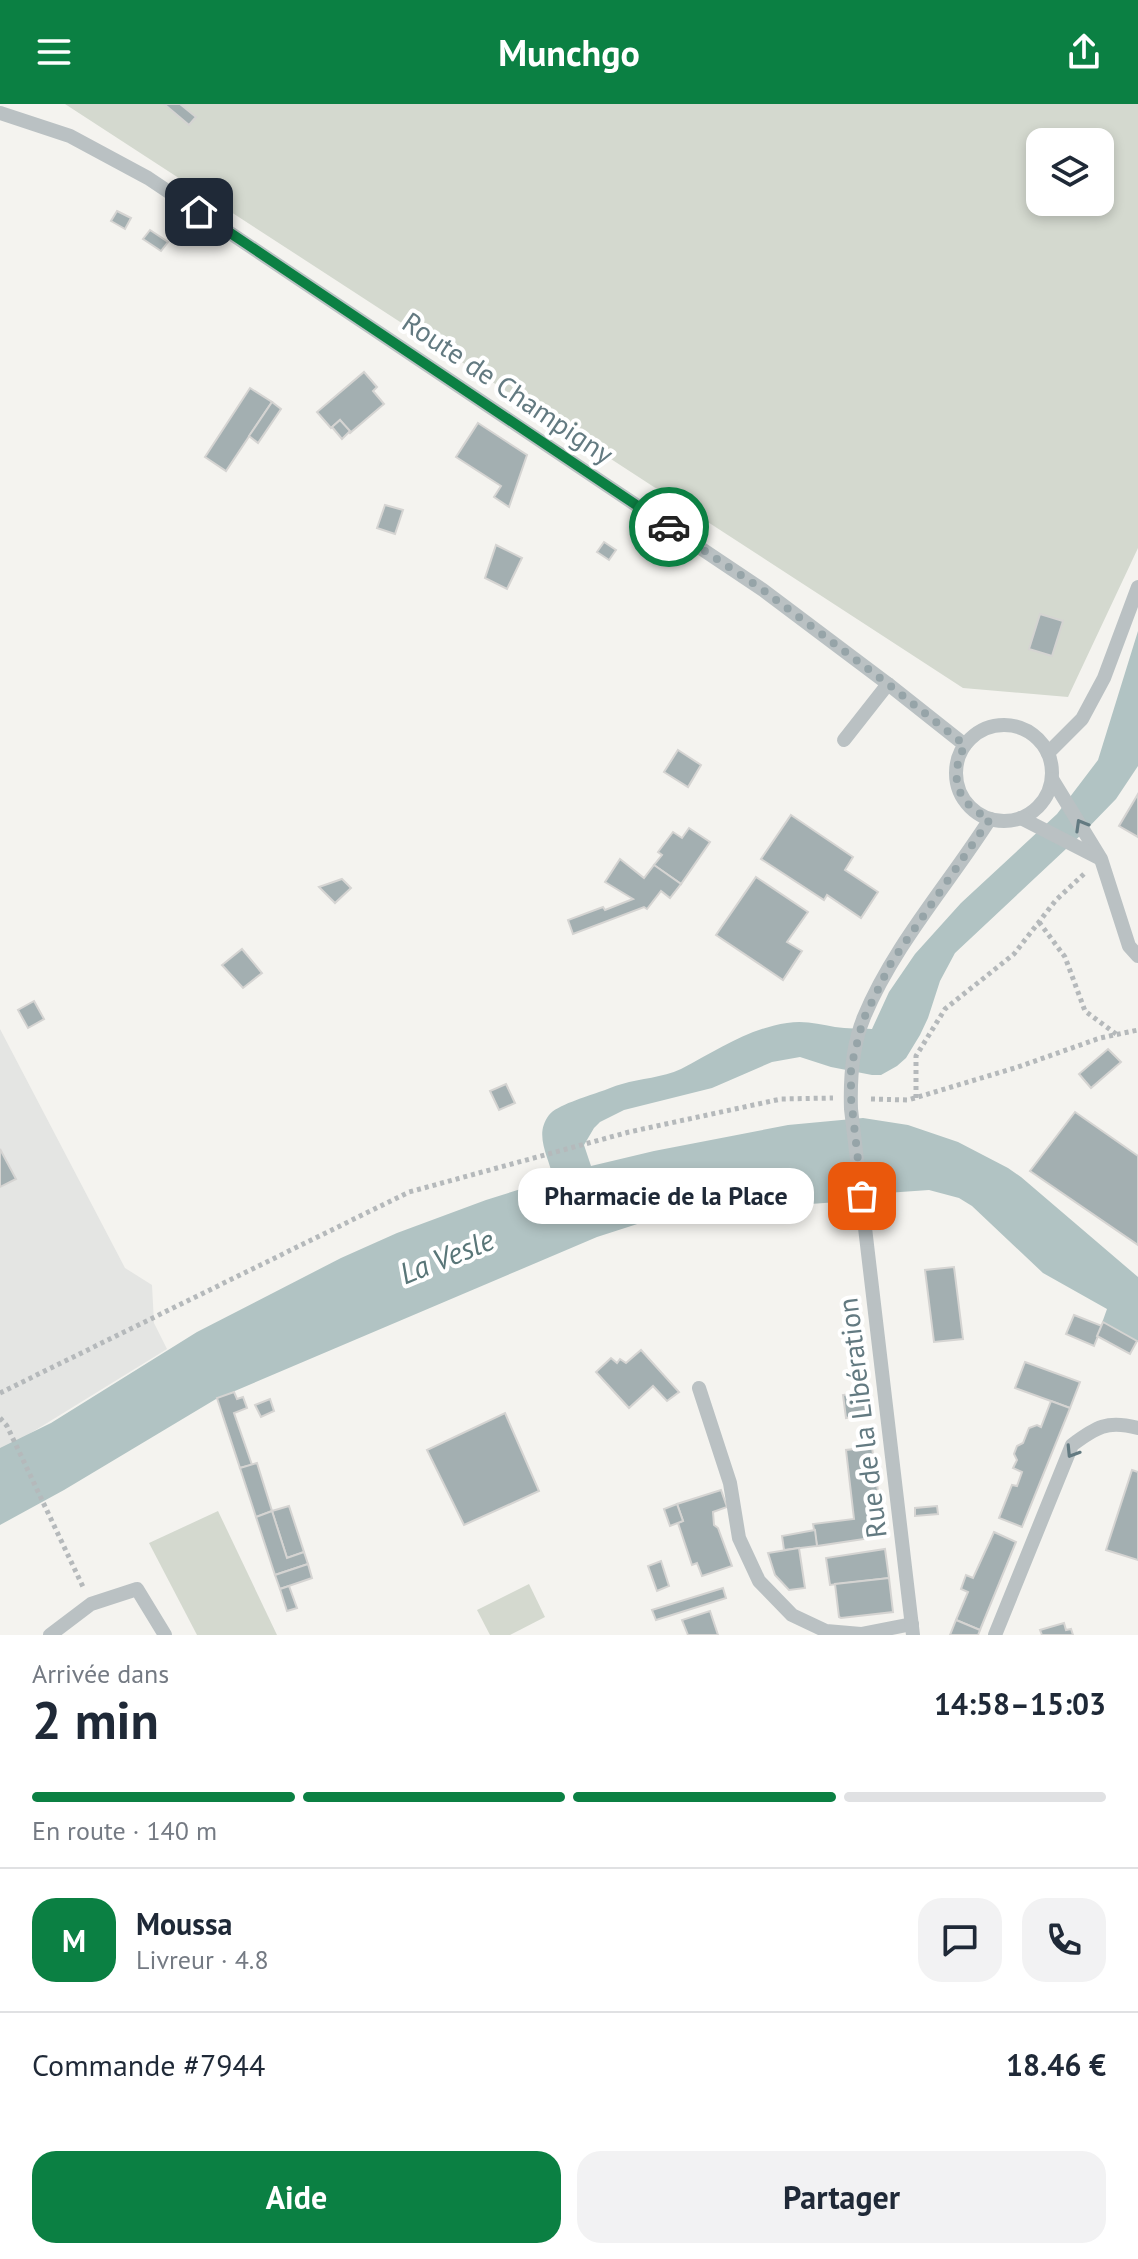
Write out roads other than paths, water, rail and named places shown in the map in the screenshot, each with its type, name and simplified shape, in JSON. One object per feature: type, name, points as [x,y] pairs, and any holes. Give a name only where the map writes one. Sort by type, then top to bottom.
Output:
[{"type":"street","name":"Route de Champigny","points":[[0,113],[70,136],[148,178],[763,590],[965,745]]},
{"type":"street","points":[[1048,753],[1082,719],[1104,678],[1138,587]]},
{"type":"street","points":[[844,740],[888,684]]},
{"type":"street","points":[[1056,785],[1031,813],[1006,821],[977,813],[965,802],[955,774],[965,745],[975,734],[989,727],[1018,727],[1040,741],[1048,753],[1056,785],[1101,859],[1135,948]]},
{"type":"street","points":[[1021,818],[1101,859]]},
{"type":"street","name":"Rue de la Libération","points":[[912,1629],[851,1104],[851,1067],[863,1020],[891,963],[990,819]]},
{"type":"street","points":[[699,1388],[730,1483],[739,1538],[759,1581],[792,1615],[826,1631],[861,1634],[912,1629]]},
{"type":"street","points":[[995,1635],[1072,1445],[1095,1427],[1125,1425],[1138,1428]]},
{"type":"street","points":[[50,1635],[91,1604],[137,1589],[165,1635]]},
{"type":"water","name":"La Vesle","points":[[1138,631],[1138,766],[1116,799],[1082,834],[955,953],[940,981],[928,1018],[906,1058],[881,1075],[831,1067],[800,1057],[772,1062],[712,1088],[624,1110],[600,1122],[584,1145],[591,1166],[788,1125],[863,1118],[908,1125],[958,1142],[1021,1177],[1138,1277],[1138,1342],[1102,1323],[1107,1309],[1043,1273],[972,1206],[959,1198],[929,1190],[872,1194],[838,1202],[659,1217],[597,1237],[216,1399],[0,1525],[0,1448],[51,1423],[197,1332],[341,1258],[397,1233],[553,1179],[542,1131],[549,1115],[558,1108],[619,1085],[674,1072],[732,1042],[772,1026],[799,1022],[872,1029],[889,992],[915,954],[961,903],[1057,814],[1098,760]]},
{"type":"place","name":"Pharmacie de la Place","points":[[862,1196]]}]
